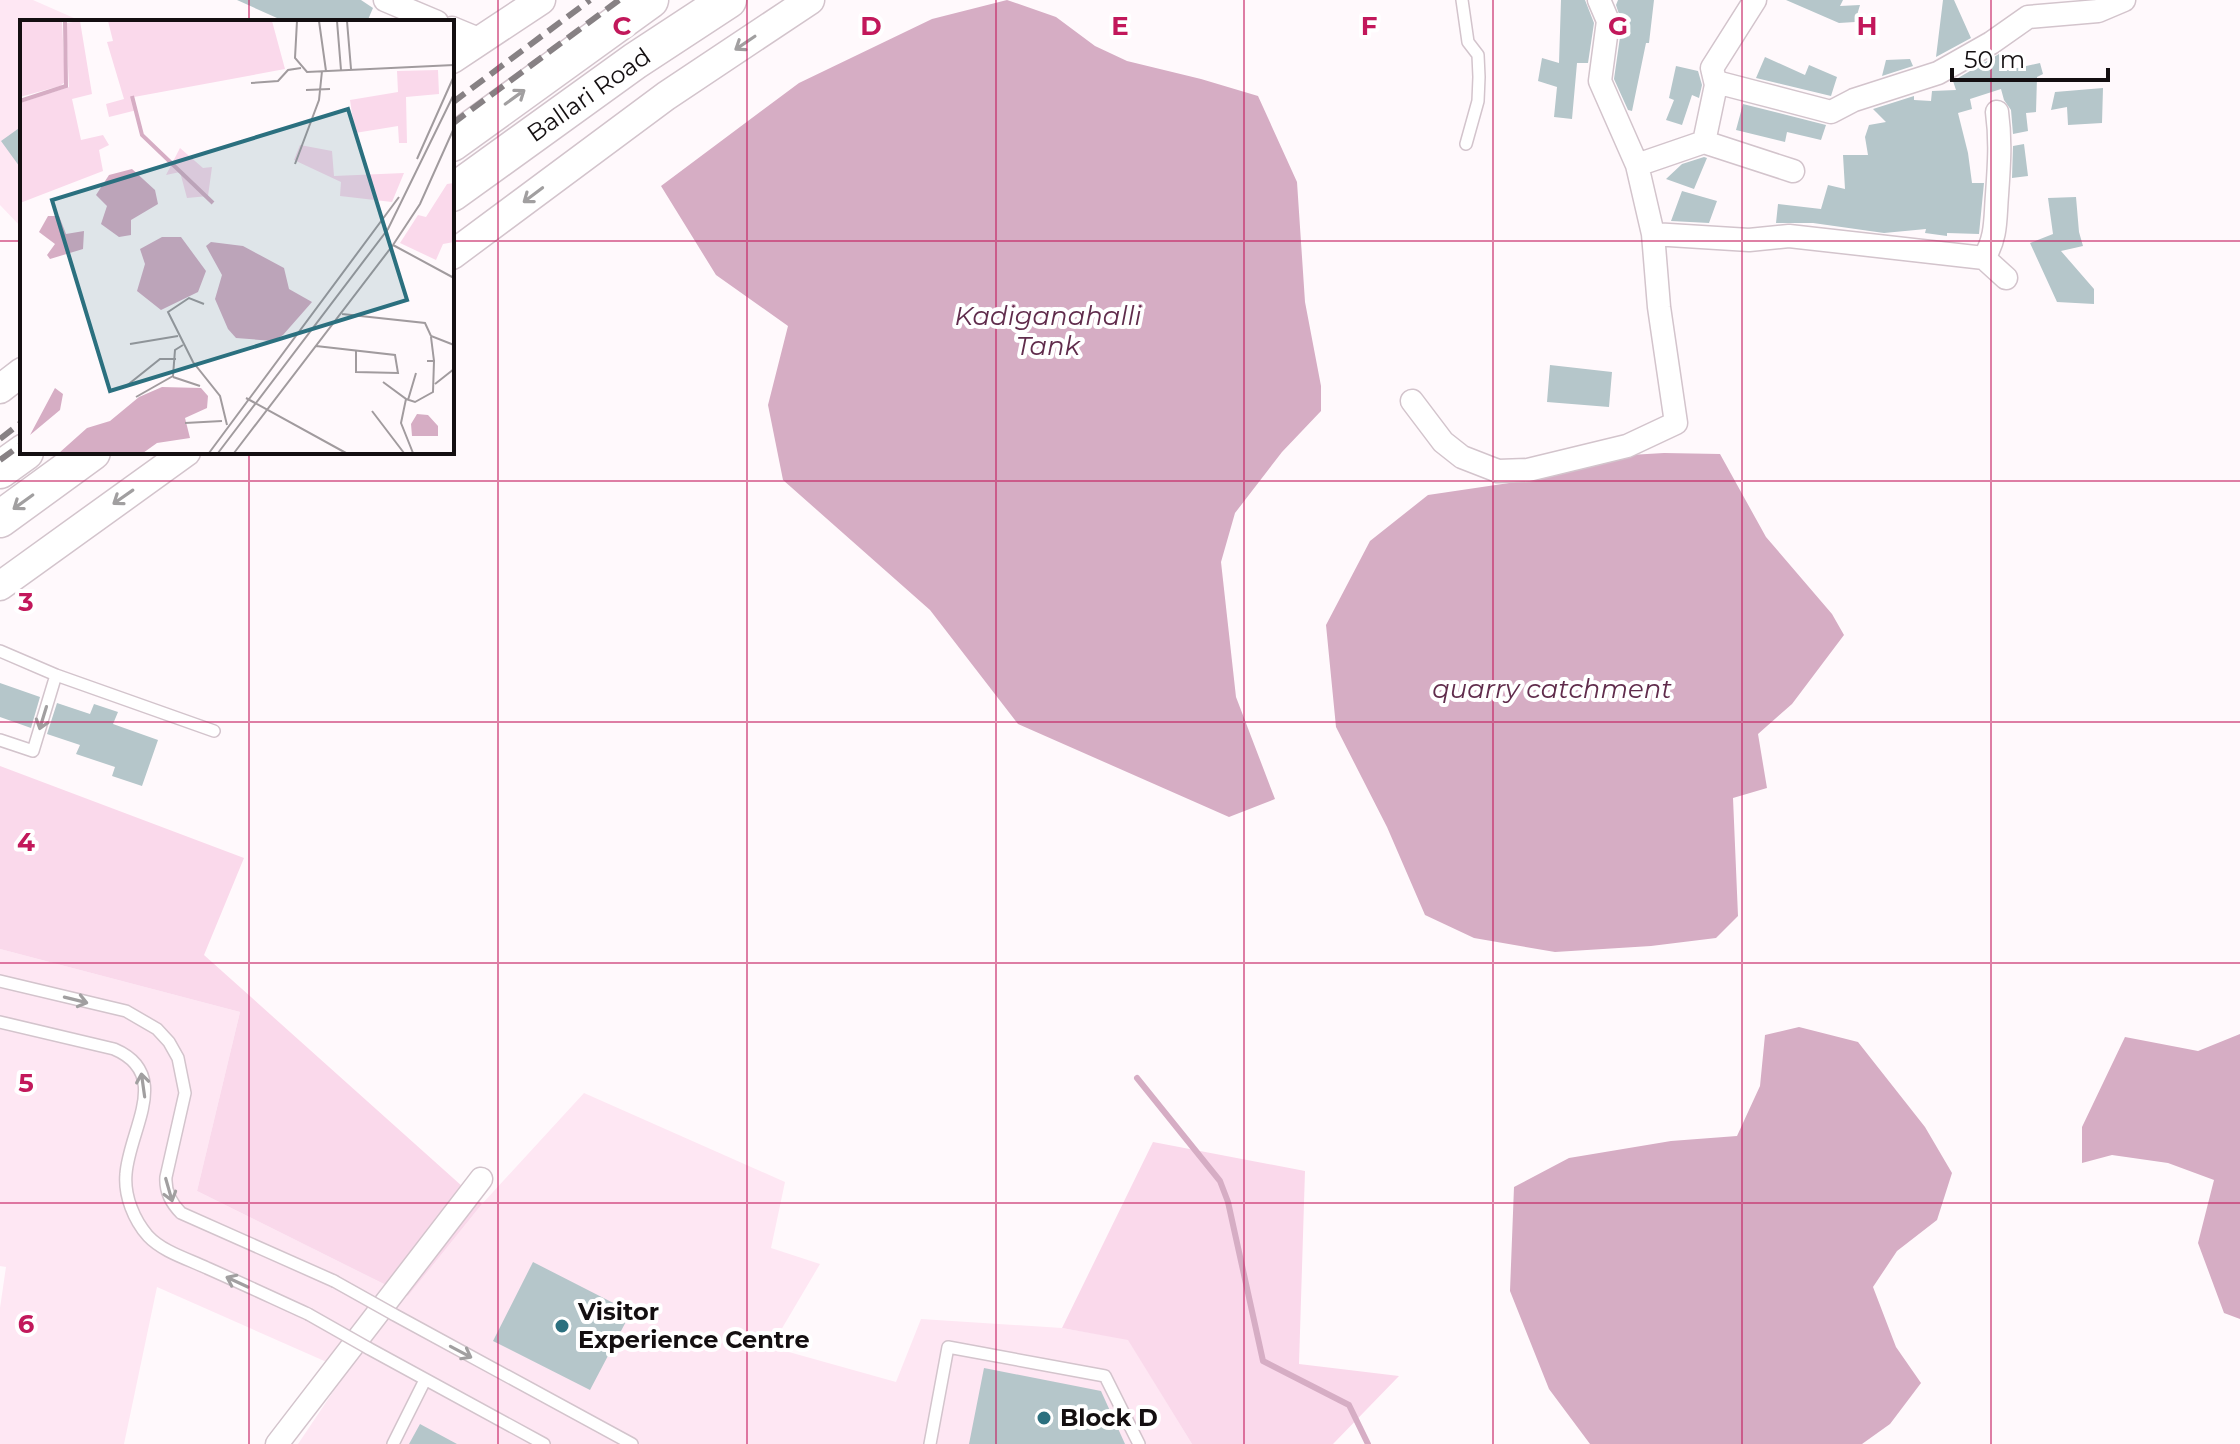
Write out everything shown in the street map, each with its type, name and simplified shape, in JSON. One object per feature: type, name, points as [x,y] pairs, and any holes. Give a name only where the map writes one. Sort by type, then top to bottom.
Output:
[{"type":"highway","name":"Ballari Road","points":[[454,142],[650,0]]},
{"type":"highway","name":"Ballari Road","points":[[454,192],[635,61],[728,0]]},
{"type":"highway","points":[[0,470],[22,454]]},
{"type":"highway","points":[[0,519],[89,454]]},
{"type":"street","points":[[385,0],[432,20]]},
{"type":"street","points":[[454,58],[541,0]]},
{"type":"street","points":[[454,254],[666,96],[810,0]]},
{"type":"street","points":[[1412,401],[1443,442],[1462,457],[1498,471],[1528,470],[1627,446],[1676,423],[1659,307],[1653,234],[1637,165],[1600,81],[1608,21],[1599,0]]},
{"type":"street","points":[[1704,142],[1716,82],[1712,68],[1755,0]]},
{"type":"street","points":[[1716,82],[1831,112],[1854,100],[1938,73],[1991,43],[2028,17],[2098,11],[2124,0]]},
{"type":"street","points":[[454,29],[481,40]]},
{"type":"street","points":[[1984,258],[1993,243],[1997,225],[2001,146],[1997,112]]},
{"type":"street","points":[[1637,165],[1704,142],[1793,171]]},
{"type":"street","points":[[1653,234],[1749,240],[1789,236],[1984,258],[2006,278]]},
{"type":"street","points":[[0,389],[20,374]]},
{"type":"street","points":[[0,586],[183,454]]},
{"type":"street","points":[[277,1444],[481,1179]]},
{"type":"lane","points":[[1462,0],[1468,42],[1478,55],[1479,77],[1478,101],[1466,144]]},
{"type":"lane","points":[[0,651],[56,675],[214,731]]},
{"type":"lane","points":[[0,740],[33,751],[56,675]]},
{"type":"lane","points":[[0,981],[126,1011],[157,1029],[178,1058],[183,1075],[183,1109],[166,1177],[173,1204],[181,1213],[334,1281],[632,1444]]},
{"type":"lane","points":[[0,1022],[114,1049],[131,1058],[142,1073],[146,1092],[126,1172],[129,1199],[140,1225],[158,1246],[308,1314],[544,1444]]},
{"type":"lane","points":[[930,1444],[948,1347],[1105,1376],[1139,1444]]},
{"type":"lane","points":[[393,1444],[425,1380]]},
{"type":"shaded area","points":[[0,0],[33,0],[78,20],[20,20],[20,226],[0,205]]},
{"type":"shaded area","points":[[0,766],[244,858],[204,955],[482,1204],[408,1296],[197,1191],[240,1012],[0,949]]},
{"type":"shaded area","points":[[0,949],[240,1012],[197,1191],[408,1296],[482,1204],[584,1093],[785,1182],[771,1248],[820,1264],[771,1347],[896,1382],[921,1319],[1062,1328],[1128,1339],[1192,1444],[298,1444],[347,1371],[157,1287],[124,1444],[0,1444],[0,1308],[6,1267],[0,1266]]},
{"type":"shaded area","points":[[1153,1142],[1305,1171],[1299,1364],[1399,1376],[1333,1444],[1192,1444],[1128,1340],[1062,1328]]},
{"type":"water","name":"Kadiganahalli Tank","points":[[1007,0],[1056,17],[1095,46],[1127,61],[1258,96],[1297,182],[1305,302],[1321,386],[1321,411],[1282,452],[1235,513],[1221,562],[1236,697],[1275,799],[1229,817],[1018,724],[930,610],[783,480],[768,405],[788,326],[716,275],[661,186],[799,83],[932,19]]},
{"type":"water","name":"quarry catchment","points":[[1720,454],[1766,537],[1832,614],[1844,635],[1792,704],[1758,734],[1767,788],[1733,798],[1738,916],[1716,938],[1651,946],[1555,952],[1474,938],[1425,915],[1387,827],[1336,727],[1326,625],[1370,541],[1428,495],[1530,480],[1630,455]]},
{"type":"water","points":[[1799,1027],[1858,1042],[1925,1127],[1952,1173],[1937,1220],[1897,1251],[1873,1287],[1896,1347],[1921,1383],[1890,1424],[1862,1444],[1590,1444],[1549,1389],[1510,1291],[1514,1187],[1569,1158],[1671,1141],[1737,1136],[1760,1086],[1765,1035]]},
{"type":"water","points":[[2240,1034],[2240,1319],[2224,1313],[2198,1243],[2214,1180],[2168,1163],[2112,1155],[2082,1163],[2082,1127],[2125,1037],[2198,1051]]},
{"type":"building","points":[[237,0],[361,0],[373,8],[368,20],[282,20]]},
{"type":"building","points":[[1561,0],[1585,0],[1594,23],[1588,63],[1577,63],[1572,119],[1554,117],[1557,87],[1538,81],[1542,58],[1559,63]]},
{"type":"building","points":[[1618,0],[1654,0],[1649,43],[1646,43],[1632,111],[1628,110],[1614,79],[1622,23],[1616,5]]},
{"type":"building","points":[[1786,0],[1843,0],[1840,6],[1860,5],[1855,22],[1839,23]]},
{"type":"building","points":[[1943,0],[1954,0],[1971,38],[1936,57]]},
{"type":"building","points":[[1999,54],[2004,71],[2040,63],[2043,74],[2037,77],[2036,112],[2026,113],[2028,131],[2013,134],[2011,110],[2001,89],[1970,99],[1972,109],[1958,113],[1972,183],[1984,183],[1979,234],[1947,233],[1947,236],[1925,233],[1926,229],[1884,233],[1813,223],[1776,223],[1778,204],[1821,209],[1828,185],[1845,189],[1843,155],[1868,155],[1865,137],[1869,125],[1886,122],[1873,109],[1914,96],[1914,100],[1931,101],[1932,91],[1956,90],[1953,81]]},
{"type":"building","points":[[1765,57],[1805,75],[1809,65],[1837,77],[1831,96],[1756,78]]},
{"type":"building","points":[[1910,59],[1913,66],[1882,76],[1886,60]]},
{"type":"building","points":[[1676,66],[1698,71],[1702,85],[1699,98],[1692,95],[1682,125],[1666,120],[1674,100],[1669,98]]},
{"type":"building","points":[[2103,88],[2102,123],[2068,125],[2067,107],[2051,110],[2055,92]]},
{"type":"building","points":[[1743,104],[1826,125],[1821,140],[1787,132],[1785,142],[1736,130]]},
{"type":"building","points":[[20,127],[20,167],[1,141]]},
{"type":"building","points":[[2024,144],[2028,176],[2012,178],[2013,146]]},
{"type":"building","points":[[1707,158],[1694,189],[1666,179],[1682,164]]},
{"type":"building","points":[[1682,191],[1717,201],[1709,223],[1671,221]]},
{"type":"building","points":[[2076,197],[2083,246],[2061,251],[2094,289],[2094,304],[2057,302],[2030,243],[2053,234],[2048,198]]},
{"type":"building","points":[[1550,365],[1612,372],[1609,407],[1547,402]]},
{"type":"building","points":[[0,683],[40,697],[31,728],[0,717]]},
{"type":"building","points":[[57,703],[90,714],[94,704],[118,712],[113,724],[158,740],[142,786],[112,776],[115,767],[76,754],[80,745],[47,734]]},
{"type":"building","name":"Visitor Experience Centre","points":[[533,1262],[631,1312],[590,1390],[493,1341]]},
{"type":"building","name":"Block D","points":[[984,1368],[1101,1391],[1125,1444],[969,1444]]},
{"type":"building","points":[[420,1424],[457,1444],[409,1444]]},
{"type":"waterway","points":[[1137,1078],[1220,1181],[1228,1202],[1263,1361],[1349,1405],[1368,1444]]},
{"type":"railway","points":[[454,102],[590,0]]},
{"type":"railway","points":[[454,123],[619,0]]},
{"type":"railway","points":[[0,439],[20,424]]},
{"type":"railway","points":[[0,460],[20,445]]},
{"type":"place","name":"Visitor Experience Centre","points":[[562,1326]]},
{"type":"place","name":"Block D","points":[[1044,1418]]}]
